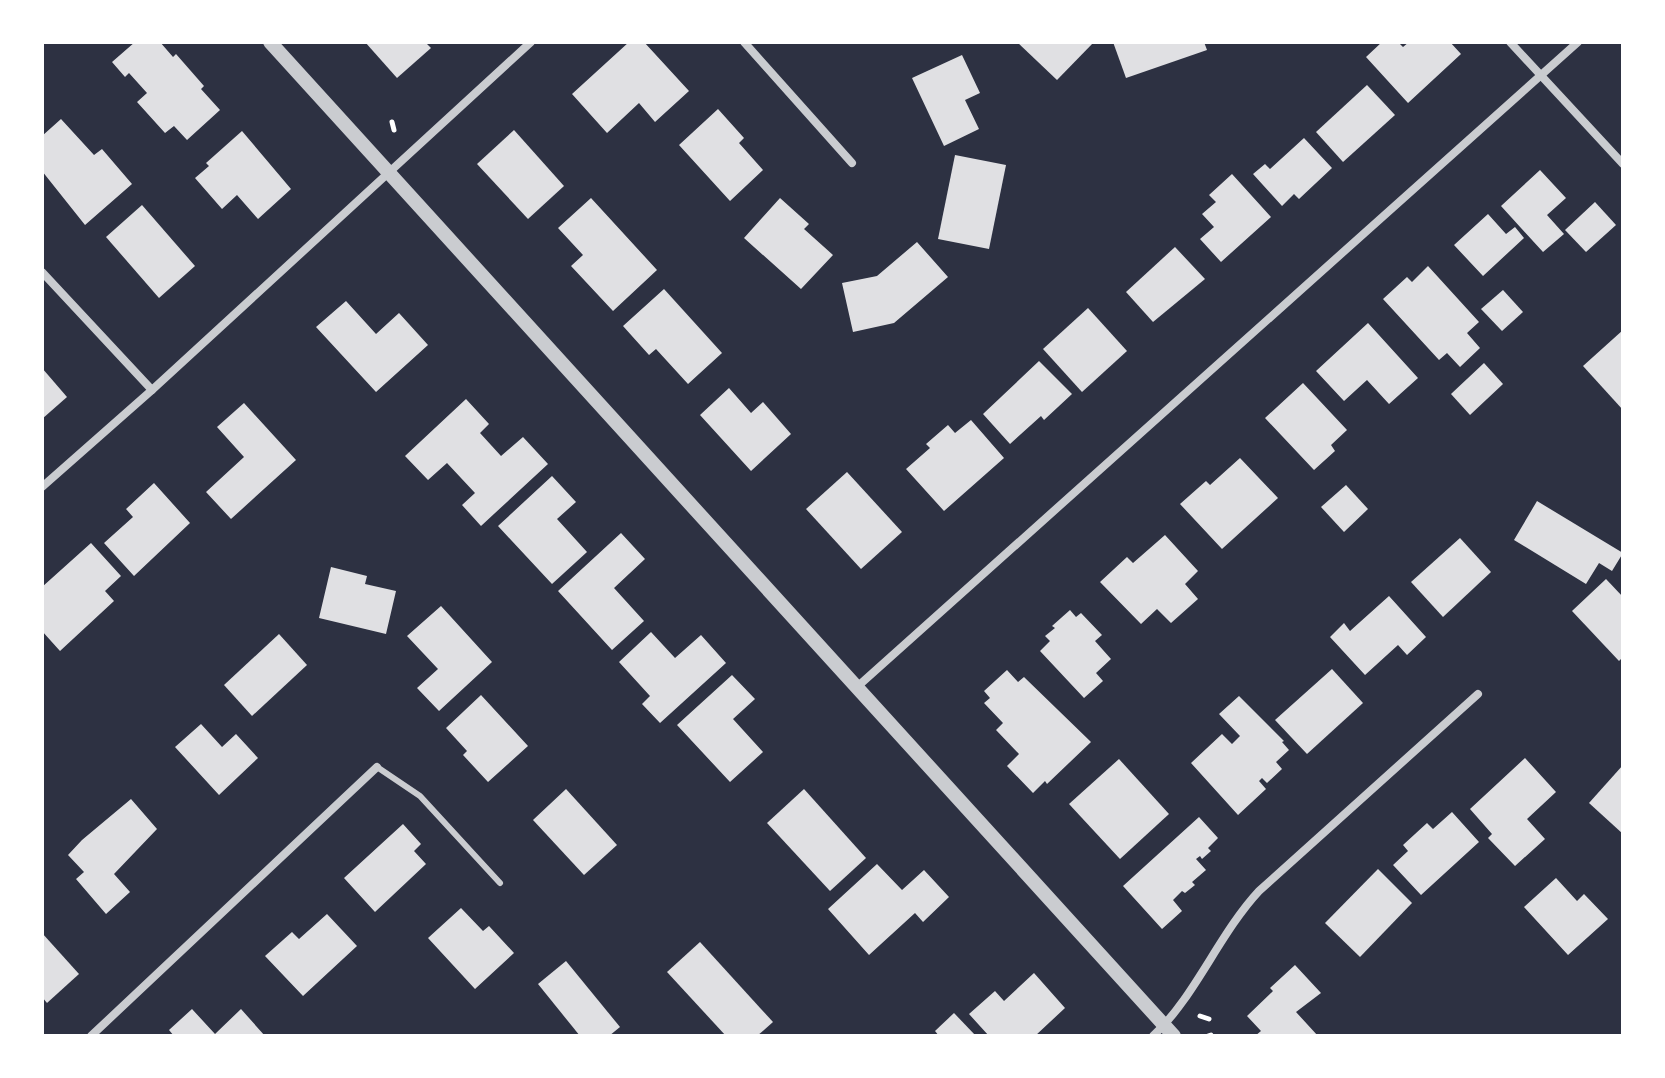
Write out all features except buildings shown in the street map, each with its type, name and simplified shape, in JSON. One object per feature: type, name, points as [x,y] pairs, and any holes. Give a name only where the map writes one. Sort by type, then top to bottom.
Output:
[{"type":"street","points":[[270,42],[857,687],[1164,1033],[1239,912],[1478,694]]},
{"type":"street","points":[[42,487],[531,42]]},
{"type":"street","points":[[744,42],[852,163]]},
{"type":"street","points":[[1510,42],[1623,164]]},
{"type":"street","points":[[857,687],[1578,42]]},
{"type":"street","points":[[42,272],[152,390]]},
{"type":"street","points":[[91,1036],[377,767]]},
{"type":"lane","points":[[377,767],[420,796],[500,883]]},
{"type":"path","points":[[392,122],[394,130]]},
{"type":"path","points":[[1200,1016],[1209,1019]]}]
